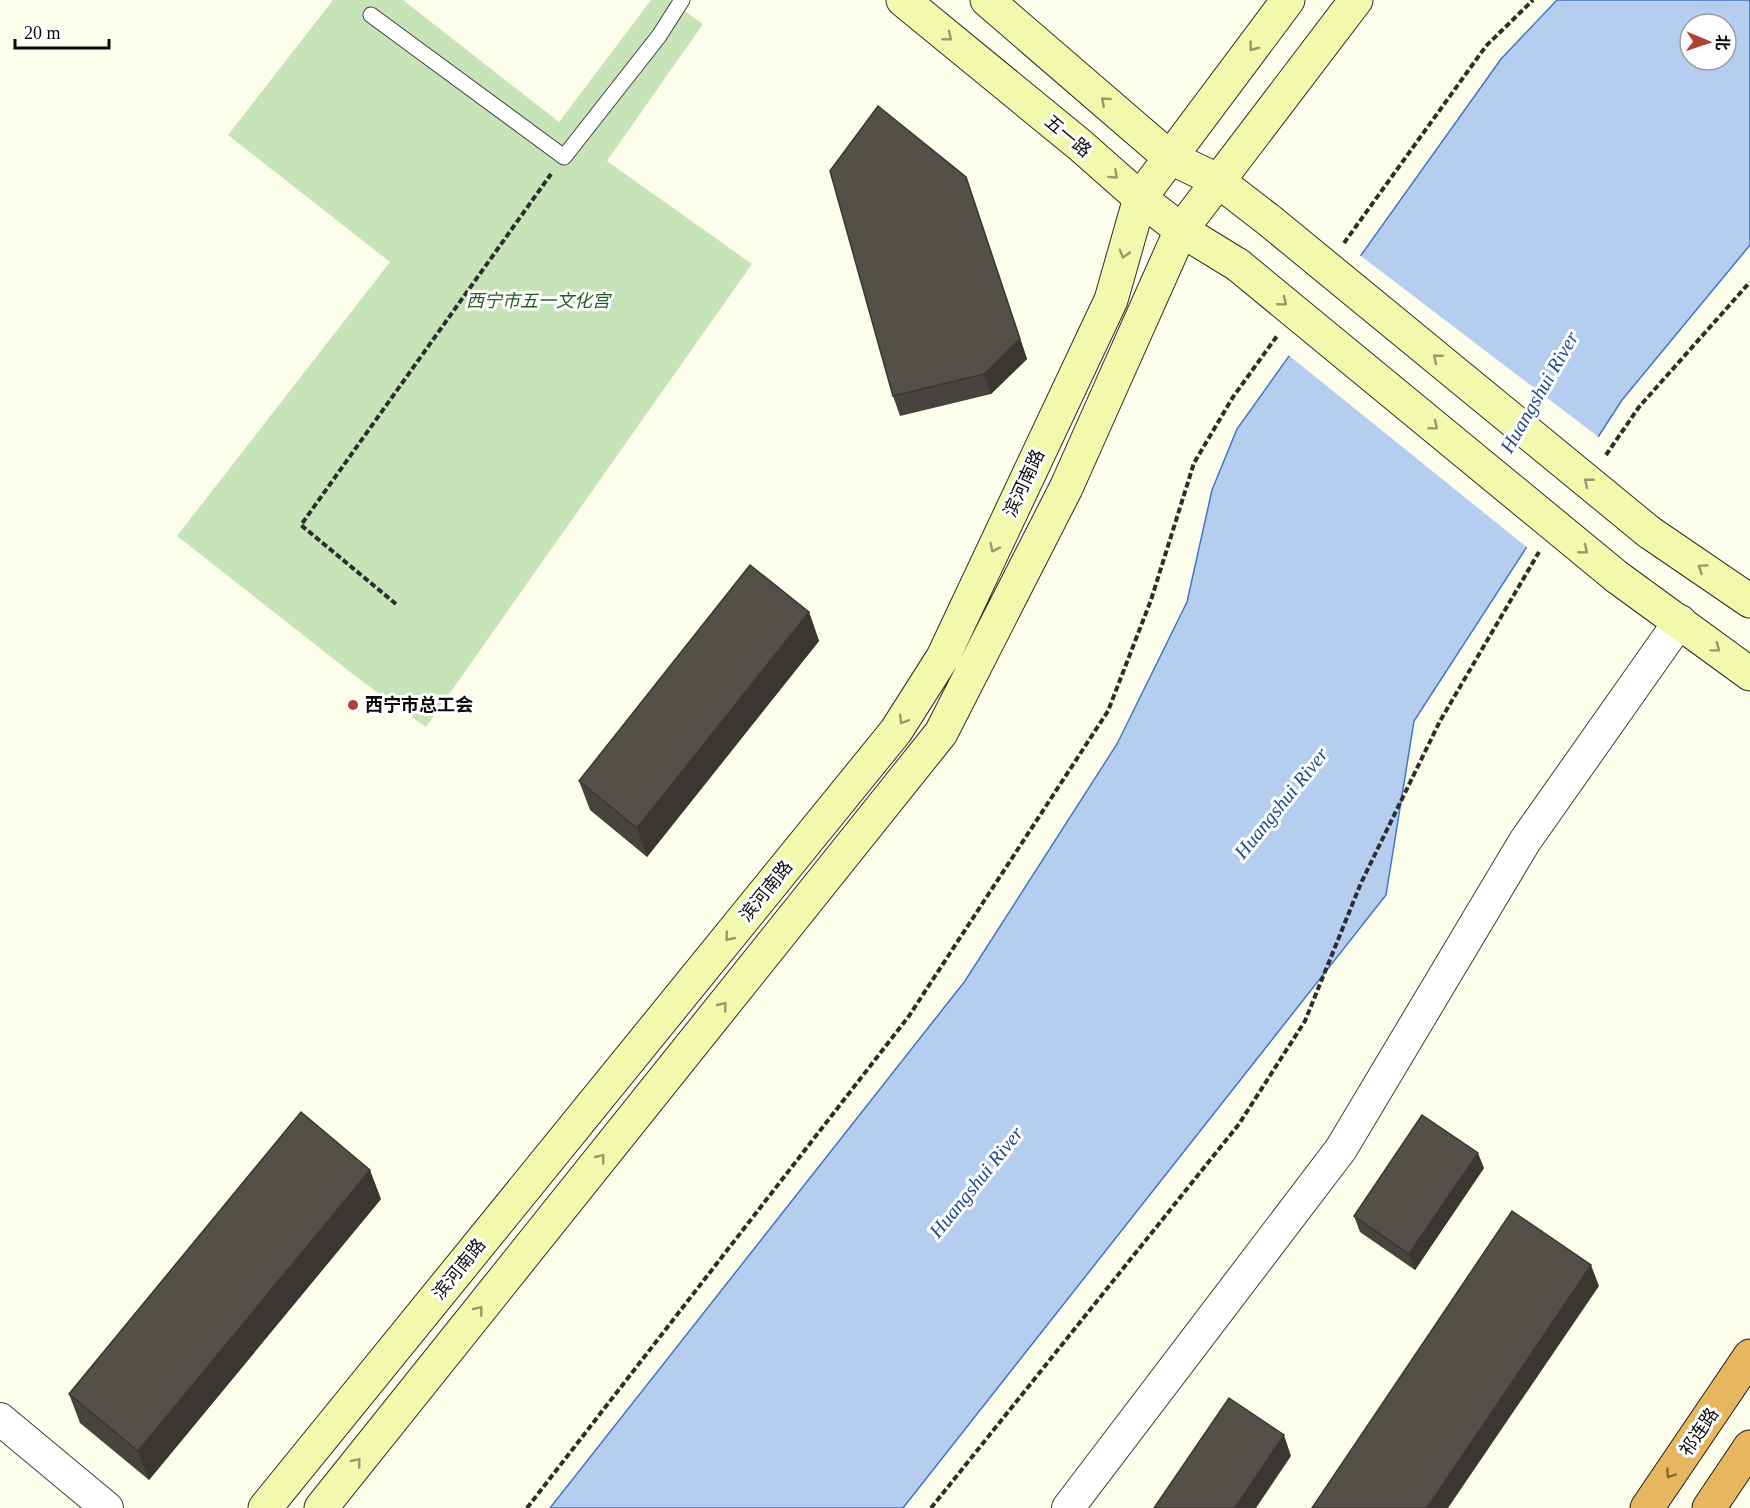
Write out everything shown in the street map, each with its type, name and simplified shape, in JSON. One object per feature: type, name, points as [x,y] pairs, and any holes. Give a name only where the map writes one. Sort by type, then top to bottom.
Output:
[{"type":"highway","name":"祁连路","points":[[1647,1508],[1750,1356]]},
{"type":"highway","points":[[1709,1508],[1750,1447]]},
{"type":"main road","name":"五一路","points":[[903,0],[1080,145],[1140,198],[1181,230],[1238,265],[1617,577],[1750,674]]},
{"type":"main road","points":[[987,0],[1169,157],[1217,180],[1270,221],[1649,532],[1746,588]]},
{"type":"main road","name":"滨河南路","points":[[264,1508],[896,731],[943,657],[1110,300],[1140,198],[1288,0]]},
{"type":"main road","points":[[321,1508],[942,733],[1066,488],[1181,230],[1356,0]]},
{"type":"street","points":[[1068,1508],[1341,1149],[1525,841],[1680,621]]},
{"type":"street","points":[[0,1419],[107,1508]]},
{"type":"lane","points":[[371,15],[564,157],[658,36],[682,0]]},
{"type":"path","points":[[1342,245],[1486,46],[1533,0]]},
{"type":"path","points":[[396,604],[301,525],[564,157]]},
{"type":"path","points":[[1600,464],[1639,407],[1750,282]]},
{"type":"path","points":[[527,1508],[909,1016],[1108,711],[1151,600],[1194,463],[1233,397],[1281,331]]},
{"type":"path","points":[[931,1508],[1239,1124],[1305,1021],[1361,883],[1440,720],[1542,549]]},
{"type":"green space","name":"西宁市五一文化宫","points":[[333,0],[403,0],[559,122],[651,0],[669,0],[703,24],[607,161],[752,264],[426,727],[359,679],[177,536],[390,262],[228,135]]},
{"type":"water","name":"Huangshui River","points":[[1557,0],[1750,0],[1750,245],[1622,400],[1414,721],[1386,895],[903,1508],[550,1508],[965,981],[1117,744],[1187,602],[1212,490],[1237,429],[1501,59]]},
{"type":"pier","points":[[1357,253],[1601,439],[1529,549],[1287,354]]},
{"type":"building","points":[[878,106],[966,177],[1020,339],[984,374],[893,396],[830,171]]},
{"type":"building","points":[[750,565],[809,612],[637,828],[579,781]]},
{"type":"building","points":[[301,1112],[370,1170],[138,1451],[69,1394]]},
{"type":"building","points":[[1422,1115],[1478,1153],[1409,1254],[1354,1216]]},
{"type":"building","points":[[1512,1211],[1591,1265],[1427,1508],[1312,1508]]},
{"type":"building","points":[[1229,1398],[1284,1435],[1235,1508],[1154,1508]]},
{"type":"place","name":"西宁市总工会","points":[[353,705]]}]
